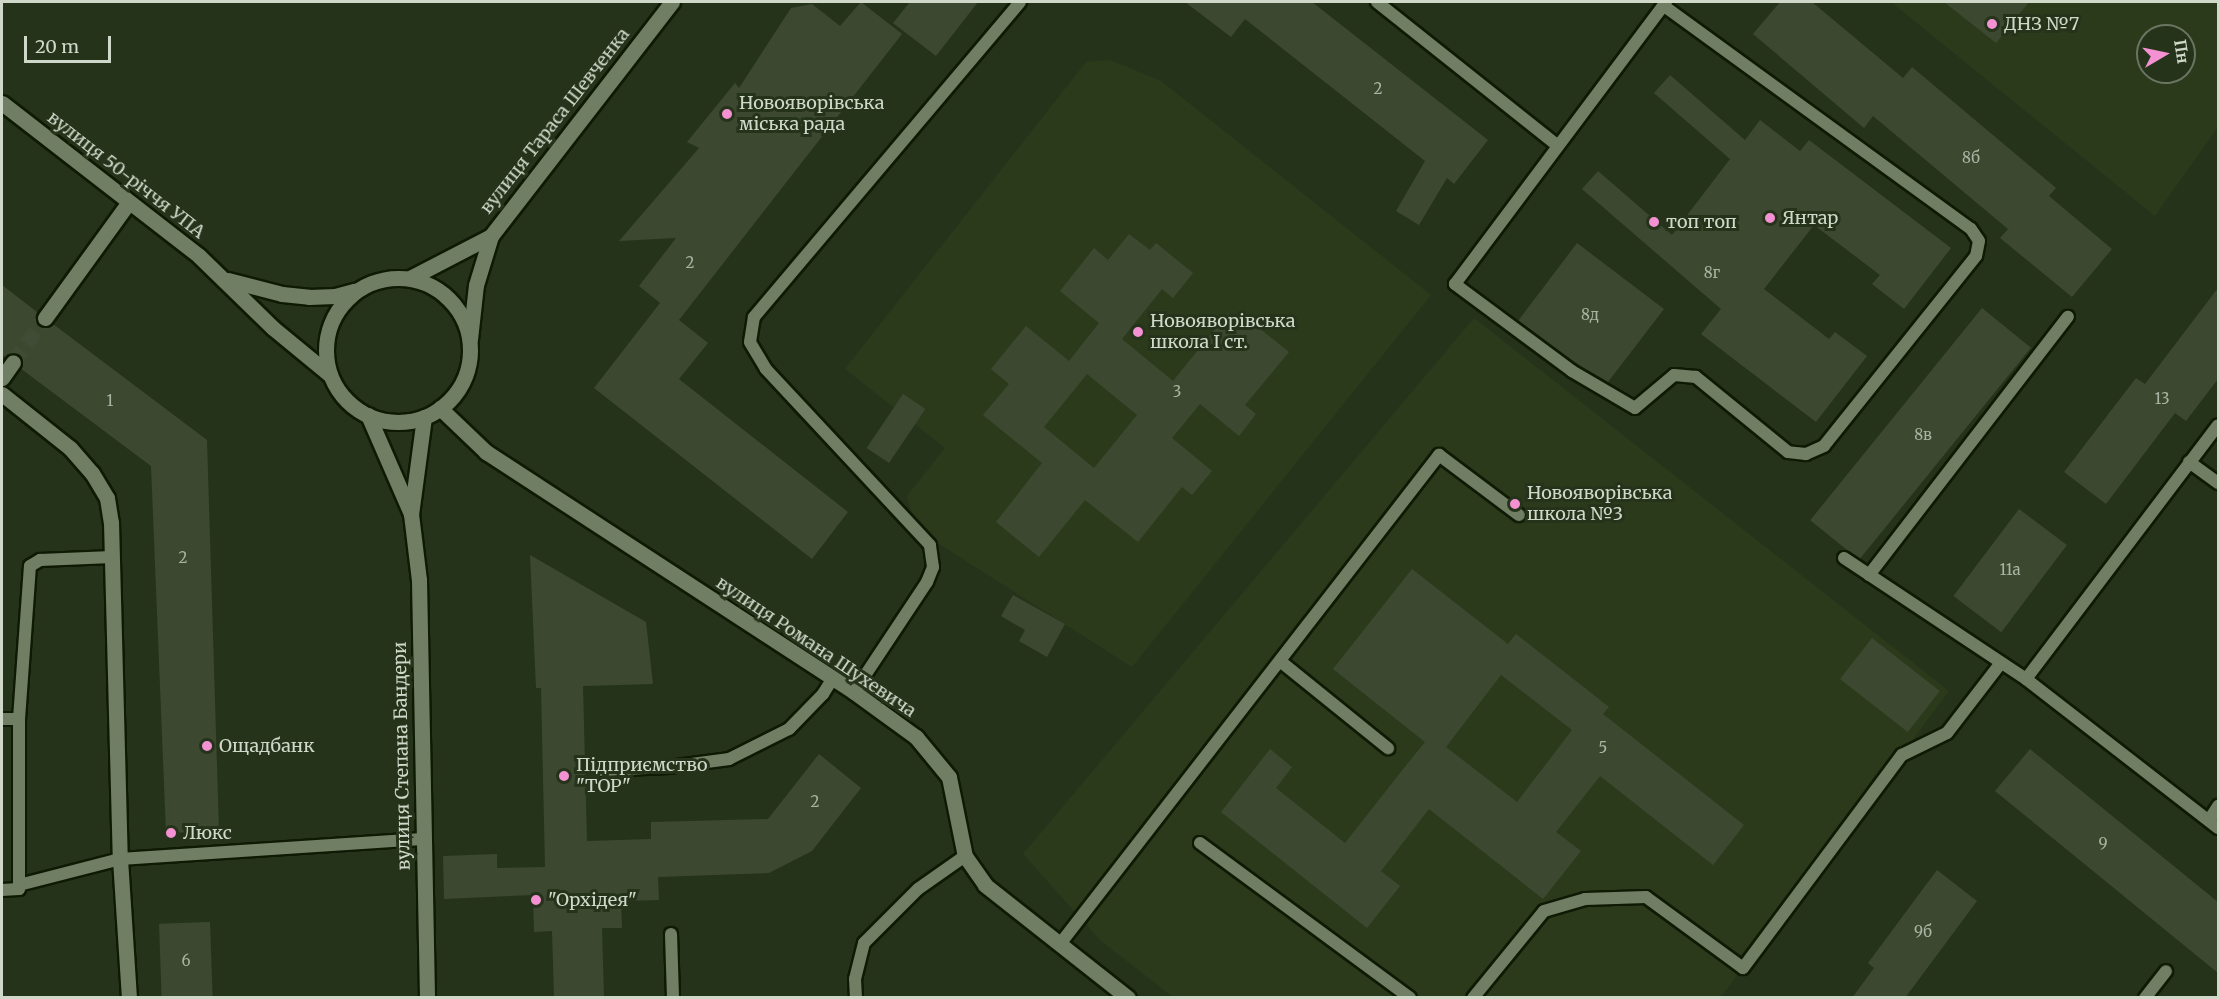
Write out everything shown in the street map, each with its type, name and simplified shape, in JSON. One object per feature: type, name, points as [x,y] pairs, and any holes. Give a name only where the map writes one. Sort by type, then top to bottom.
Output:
[{"type":"street","name":"вулиця Тараса Шевченка","points":[[469,343],[476,285],[491,236],[672,2]]},
{"type":"street","name":"вулиця 50-річчя УПА","points":[[2,103],[225,280],[273,328],[330,375]]},
{"type":"street","points":[[45,318],[129,202]]},
{"type":"street","name":"вулиця Тараса Шевченка","points":[[410,278],[491,236]]},
{"type":"street","points":[[391,278],[410,278],[427,284],[443,294],[456,308],[465,324],[469,343],[469,361],[454,396],[440,408],[424,417],[405,422],[386,421],[368,415],[346,399],[330,375],[326,357],[327,338],[332,320],[342,304],[356,291],[372,282],[391,278]]},
{"type":"street","name":"вулиця 50-річчя УПА","points":[[225,280],[282,294],[309,297],[335,296],[356,291]]},
{"type":"street","points":[[2,378],[13,363]]},
{"type":"street","points":[[2,394],[70,448],[92,473],[107,498],[111,522],[120,859],[129,998]]},
{"type":"street","name":"вулиця Романа Шухевича","points":[[440,408],[486,452],[833,678],[916,737],[949,777],[965,856],[985,885],[1128,998]]},
{"type":"street","name":"вулиця Степана Бандери","points":[[368,415],[411,514]]},
{"type":"street","name":"вулиця Степана Бандери","points":[[424,417],[411,514],[419,580],[422,839],[427,998]]},
{"type":"lane","points":[[854,692],[927,582],[933,567],[930,545],[766,369],[750,342],[754,317],[1020,2]]},
{"type":"lane","points":[[1377,2],[1558,146]]},
{"type":"lane","points":[[1665,4],[1971,229],[1979,241],[1976,256],[1824,446],[1806,454],[1788,452],[1696,377],[1674,375],[1635,408],[1572,371],[1455,284],[1665,4]]},
{"type":"lane","points":[[1869,575],[2068,317]]},
{"type":"lane","points":[[2026,679],[2218,425]]},
{"type":"lane","points":[[1060,944],[1439,455],[1519,515]]},
{"type":"lane","points":[[2189,462],[2218,483]]},
{"type":"lane","points":[[2,890],[19,890],[19,719],[30,566],[40,560],[112,557]]},
{"type":"lane","points":[[1844,558],[2026,679],[2214,824],[2218,806]]},
{"type":"lane","points":[[1280,661],[1388,748]]},
{"type":"lane","points":[[1473,998],[1544,910],[1585,899],[1646,897],[1743,968],[1902,755],[1947,733],[2001,663]]},
{"type":"lane","points":[[602,770],[669,767],[729,759],[789,729],[823,694],[833,678]]},
{"type":"lane","points":[[2,720],[19,719]]},
{"type":"lane","points":[[19,885],[120,859],[422,839]]},
{"type":"lane","points":[[1200,843],[1410,998]]},
{"type":"lane","points":[[856,998],[855,979],[864,943],[918,889],[965,856]]},
{"type":"lane","points":[[671,934],[673,998]]},
{"type":"lane","points":[[2145,998],[2166,971]]},
{"type":"shaded area","points":[[1891,2],[2218,2],[2218,127],[2155,216]]},
{"type":"shaded area","name":"Новояворівська школа І ст.","points":[[1110,60],[1161,81],[1431,295],[1132,667],[916,529],[907,496],[945,448],[845,369],[1086,62]]},
{"type":"shaded area","name":"Новояворівська школа №3","points":[[1474,318],[1949,691],[1721,997],[1173,997],[1101,941],[1023,854]]},
{"type":"building","points":[[861,2],[902,34],[679,320],[708,343],[679,379],[848,512],[812,559],[594,388],[660,303],[639,286],[676,238],[619,241],[699,148],[687,142],[735,83],[739,88],[791,8],[812,4],[840,26]]},
{"type":"building","points":[[910,2],[978,2],[936,56],[893,23]]},
{"type":"building","points":[[1185,2],[1312,2],[1488,140],[1454,184],[1447,178],[1419,225],[1396,211],[1425,161],[1245,19],[1231,37]]},
{"type":"building","points":[[1780,2],[1812,2],[1903,78],[1912,67],[2056,188],[2049,196],[2112,249],[2072,297],[2000,238],[2008,229],[1873,116],[1864,128],[1753,34]]},
{"type":"building","name":"ДНЗ №7","points":[[1944,2],[2029,2],[1996,43]]},
{"type":"building","points":[[1670,75],[1745,140],[1760,120],[1800,151],[1809,140],[1951,248],[1904,309],[1872,284],[1880,275],[1814,225],[1764,289],[1829,339],[1835,332],[1867,356],[1816,422],[1701,334],[1721,309],[1582,189],[1598,171],[1672,235],[1730,159],[1654,93]]},
{"type":"building","points":[[1129,234],[1150,250],[1156,243],[1193,273],[1173,298],[1162,289],[1122,339],[1173,381],[1228,313],[1249,330],[1254,324],[1289,352],[1245,405],[1256,414],[1239,436],[1200,404],[1172,438],[1212,471],[1192,495],[1182,487],[1138,542],[1085,500],[1039,557],[996,522],[1042,463],[983,415],[1009,384],[991,369],[1026,326],[1069,361],[1099,323],[1060,291],[1094,248],[1108,260]],"holes":[[[1087,374],[1137,415],[1094,468],[1044,427]]]},
{"type":"building","points":[[1577,243],[1664,309],[1608,382],[1577,364],[1518,321]]},
{"type":"building","points":[[2,285],[37,312],[35,318],[39,326],[45,328],[53,324],[207,440],[219,831],[166,833],[151,466],[20,368],[23,362],[19,354],[13,352],[5,357],[2,354]]},
{"type":"building","points":[[2218,288],[2218,379],[2186,421],[2175,413],[2106,504],[2064,472],[2136,378],[2145,384]]},
{"type":"building","points":[[1982,308],[2031,348],[1859,560],[1810,520]]},
{"type":"building","points":[[903,394],[925,409],[889,463],[867,448]]},
{"type":"building","points":[[2019,509],[2067,545],[2001,632],[1953,596]]},
{"type":"building","points":[[530,555],[646,622],[653,684],[583,686],[587,841],[651,839],[651,822],[768,819],[819,754],[861,788],[812,851],[769,873],[658,877],[659,900],[621,901],[622,928],[602,928],[604,998],[554,998],[552,931],[534,932],[533,895],[444,899],[443,856],[497,854],[497,868],[545,867],[541,688],[536,688]]},
{"type":"building","points":[[1412,569],[1508,644],[1516,634],[1609,707],[1603,714],[1744,825],[1713,865],[1600,776],[1556,832],[1581,851],[1543,899],[1429,809],[1381,871],[1400,886],[1367,928],[1221,812],[1270,749],[1292,767],[1276,788],[1345,843],[1425,742],[1333,669]],"holes":[[[1501,675],[1572,730],[1517,802],[1446,747]]]},
{"type":"building","points":[[1013,595],[1065,624],[1047,657],[1019,641],[1025,630],[1001,616]]},
{"type":"building","points":[[1872,638],[1940,691],[1908,732],[1840,679]]},
{"type":"building","points":[[2030,749],[2218,902],[2218,973],[1995,791]]},
{"type":"building","points":[[1937,870],[1977,901],[1905,998],[1852,998],[1874,968],[1868,963]]},
{"type":"building","points":[[210,922],[213,998],[162,998],[159,924]]},
{"type":"tunnel","points":[[13,362],[45,318]]},
{"type":"place","name":"ДНЗ №7","points":[[1992,24]]},
{"type":"place","name":"Новояворівська міська рада","points":[[727,114]]},
{"type":"place","name":"Янтар","points":[[1770,218]]},
{"type":"place","name":"топ топ","points":[[1654,222]]},
{"type":"place","name":"Новояворівська школа І ст.","points":[[1138,332]]},
{"type":"place","name":"Новояворівська школа №3","points":[[1515,504]]},
{"type":"place","name":"Ощадбанк","points":[[207,746]]},
{"type":"place","name":"Підприємство \"ТОР\"","points":[[564,776]]},
{"type":"place","name":"Люкс","points":[[171,833]]},
{"type":"place","name":"\"Орхідея\"","points":[[536,900]]}]
